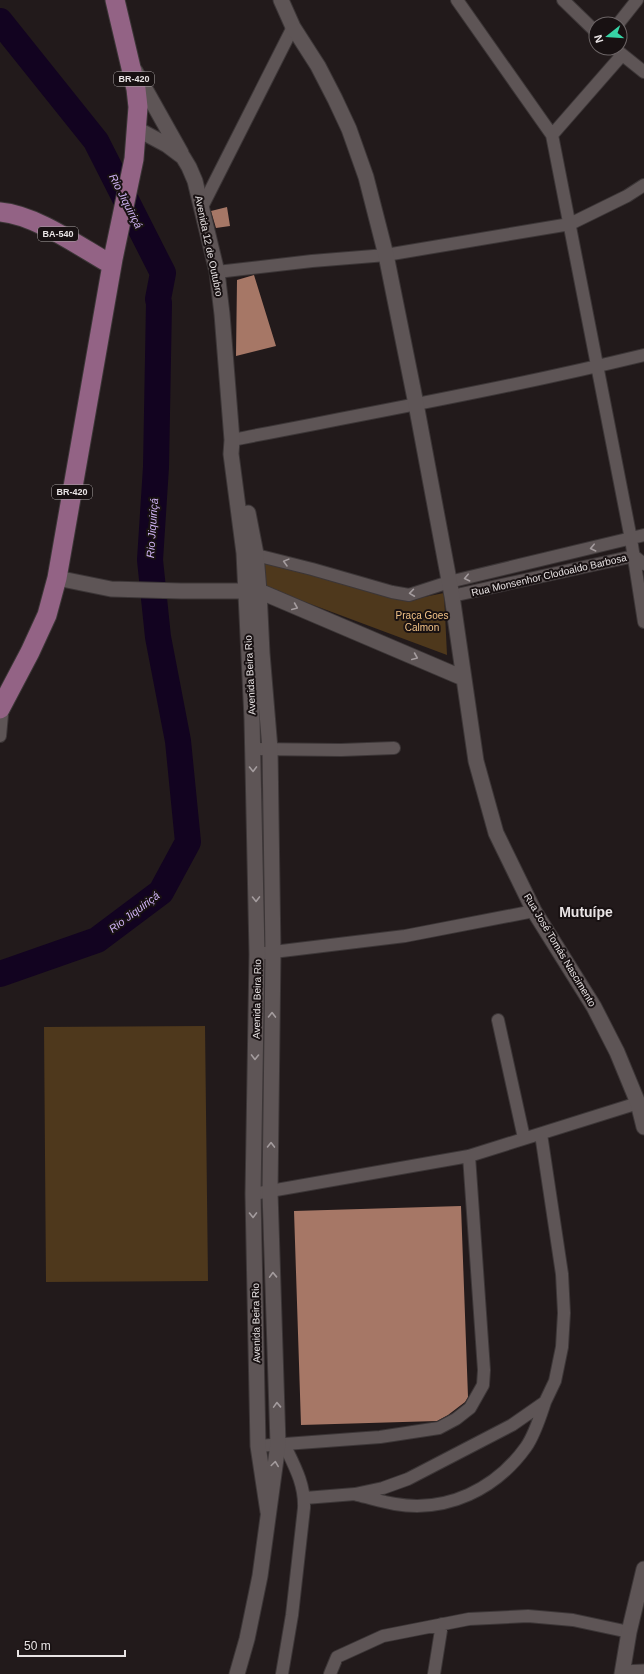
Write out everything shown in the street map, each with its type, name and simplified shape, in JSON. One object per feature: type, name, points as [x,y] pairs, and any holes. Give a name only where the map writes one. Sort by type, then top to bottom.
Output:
[{"type":"main road","name":"BR-420","points":[[2,706],[46,615],[56,578],[112,262],[134,159],[138,107],[132,65],[116,0]]},
{"type":"main road","name":"BA-540","points":[[0,212],[12,213],[34,221],[112,262]]},
{"type":"street","name":"Rua José Tomás Nascimento","points":[[281,0],[293,27],[321,73],[349,129],[366,177],[386,255],[416,404],[450,589],[476,761],[496,833],[534,911],[594,1007],[617,1052],[638,1103],[644,1127]]},
{"type":"street","points":[[457,0],[552,135],[631,539],[644,622]]},
{"type":"street","points":[[563,0],[588,24]]},
{"type":"street","points":[[624,16],[637,0]]},
{"type":"street","points":[[202,207],[293,27]]},
{"type":"street","points":[[552,135],[615,56]]},
{"type":"street","points":[[623,56],[644,72]]},
{"type":"street","points":[[132,65],[183,157]]},
{"type":"street","name":"Avenida 12 de Outubro","points":[[137,129],[167,145],[183,157],[195,181],[202,207],[216,272],[222,314],[232,440],[231,454],[250,554]]},
{"type":"street","points":[[216,272],[312,261],[386,255],[570,224],[626,196],[644,185]]},
{"type":"street","points":[[232,440],[416,404],[644,355]]},
{"type":"street","name":"Rua Monsenhor Clodoaldo Barbosa","points":[[450,589],[552,558],[644,535]]},
{"type":"street","points":[[250,554],[392,592],[409,595],[450,589]]},
{"type":"street","name":"Avenida Beira Rio","points":[[250,554],[253,591],[262,653],[270,749],[273,952],[270,1192],[281,1444],[268,1512]]},
{"type":"street","name":"Rua Monsenhor Clodoaldo Barbosa","points":[[450,589],[556,574],[634,556],[644,564]]},
{"type":"street","points":[[552,558],[556,574]]},
{"type":"street","points":[[56,578],[111,589],[253,591],[463,678]]},
{"type":"street","name":"Avenida Beira Rio","points":[[253,591],[253,749],[257,954],[253,1194],[258,1446],[268,1512]]},
{"type":"street","points":[[0,736],[2,706]]},
{"type":"street","points":[[253,749],[341,750],[394,748]]},
{"type":"street","points":[[257,954],[404,936],[534,911]]},
{"type":"street","points":[[498,1020],[524,1138]]},
{"type":"street","points":[[253,1194],[468,1156],[638,1103]]},
{"type":"street","points":[[355,1494],[396,1504],[427,1505],[458,1500],[484,1487],[507,1467],[526,1447],[555,1381],[562,1347],[564,1313],[562,1274],[541,1134]]},
{"type":"street","points":[[258,1446],[380,1437],[440,1428],[456,1419],[470,1408],[483,1385],[484,1370],[468,1156]]},
{"type":"street","points":[[304,1498],[355,1494],[383,1488],[408,1479],[512,1425],[545,1402]]},
{"type":"street","points":[[281,1444],[297,1471],[304,1498],[292,1616],[282,1674]]},
{"type":"street","points":[[237,1674],[247,1639],[260,1576],[268,1512]]},
{"type":"street","points":[[644,1569],[629,1632],[622,1674],[644,1672]]},
{"type":"street","points":[[330,1674],[337,1657],[383,1636],[469,1619],[528,1616],[573,1620],[629,1632]]},
{"type":"street","points":[[434,1674],[442,1624]]},
{"type":"green space","name":"Praça Goes Calmon","points":[[262,560],[409,600],[444,593],[447,655],[265,587]]},
{"type":"green space","points":[[205,1026],[208,1281],[46,1282],[44,1027]]},
{"type":"building","points":[[227,207],[230,226],[216,228],[211,211]]},
{"type":"building","points":[[254,275],[276,346],[236,356],[237,280]]},
{"type":"building","points":[[461,1206],[468,1397],[465,1402],[448,1415],[437,1421],[301,1425],[294,1211]]},
{"type":"waterway","name":"Rio Jiquiriçá","points":[[0,21],[96,141],[163,273],[158,299],[156,467],[150,560],[158,637],[178,741],[188,842],[161,892],[97,940],[0,974]]},
{"type":"district","name":"Mutuípe","points":[[586,912]]}]
